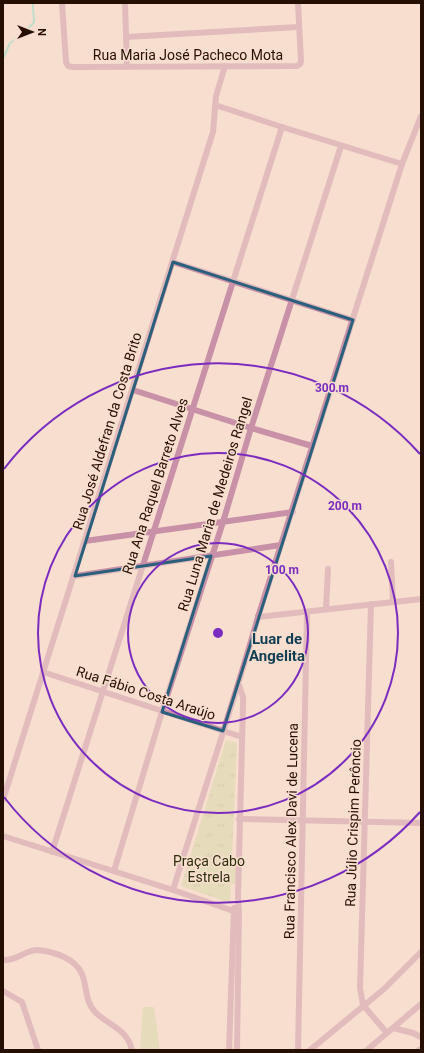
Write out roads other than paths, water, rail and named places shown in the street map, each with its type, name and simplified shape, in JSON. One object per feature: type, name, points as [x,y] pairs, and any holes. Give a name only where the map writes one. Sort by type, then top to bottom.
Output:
[{"type":"street","name":"Rua Maria José Pacheco Mota","points":[[62,3],[66,62],[68,66],[296,66],[300,64],[301,58],[299,27]]},
{"type":"street","points":[[125,3],[127,66]]},
{"type":"street","points":[[126,37],[299,27],[298,3]]},
{"type":"street","name":"Rua José Aldefran da Costa Brito","points":[[3,800],[213,132],[216,96],[225,66]]},
{"type":"street","points":[[215,105],[402,164]]},
{"type":"street","points":[[173,890],[223,731],[239,686],[258,617],[293,512],[312,446],[402,164],[421,116]]},
{"type":"street","name":"Rua Ana Raquel Barreto Alves","points":[[52,852],[282,127]]},
{"type":"street","name":"Rua Luna Maria de Medeiros Rangel","points":[[114,871],[162,712],[341,146]]},
{"type":"street","points":[[173,262],[353,320]]},
{"type":"street","points":[[133,390],[312,446]]},
{"type":"street","points":[[85,541],[293,512]]},
{"type":"street","points":[[74,576],[281,545]]},
{"type":"street","points":[[391,562],[393,602]]},
{"type":"street","points":[[326,609],[328,569]]},
{"type":"street","points":[[258,617],[421,599]]},
{"type":"street","name":"Rua Júlio Crispim Perôncio","points":[[363,1005],[360,988],[371,604]]},
{"type":"street","name":"Rua Francisco Alex Davi de Lucena","points":[[298,1050],[307,612]]},
{"type":"street","name":"Rua Fábio Costa Araújo","points":[[43,672],[242,738]]},
{"type":"street","points":[[230,1050],[236,912],[238,897],[243,705],[239,686]]},
{"type":"street","points":[[239,819],[421,823]]},
{"type":"street","points":[[3,836],[173,890],[236,912]]},
{"type":"street","points":[[236,912],[237,1050]]},
{"type":"street","points":[[3,960],[15,959],[27,952],[39,950],[55,953],[77,965],[83,973],[89,1001],[96,1013],[117,1028],[127,1038],[132,1050]]},
{"type":"street","points":[[310,1050],[384,989],[421,952]]},
{"type":"street","points":[[3,992],[22,1002],[38,1050]]},
{"type":"street","points":[[367,1050],[421,1004]]},
{"type":"street","points":[[363,1005],[387,1033]]},
{"type":"street","points":[[393,1028],[413,1033],[421,1037]]},
{"type":"waterway","points":[[3,59],[10,43],[23,35],[34,22],[32,3]]},
{"type":"district","name":"Luar de Angelita","points":[[277,648]]},
{"type":"park label","name":"Praça Cabo Estrela","points":[[209,870]]}]
